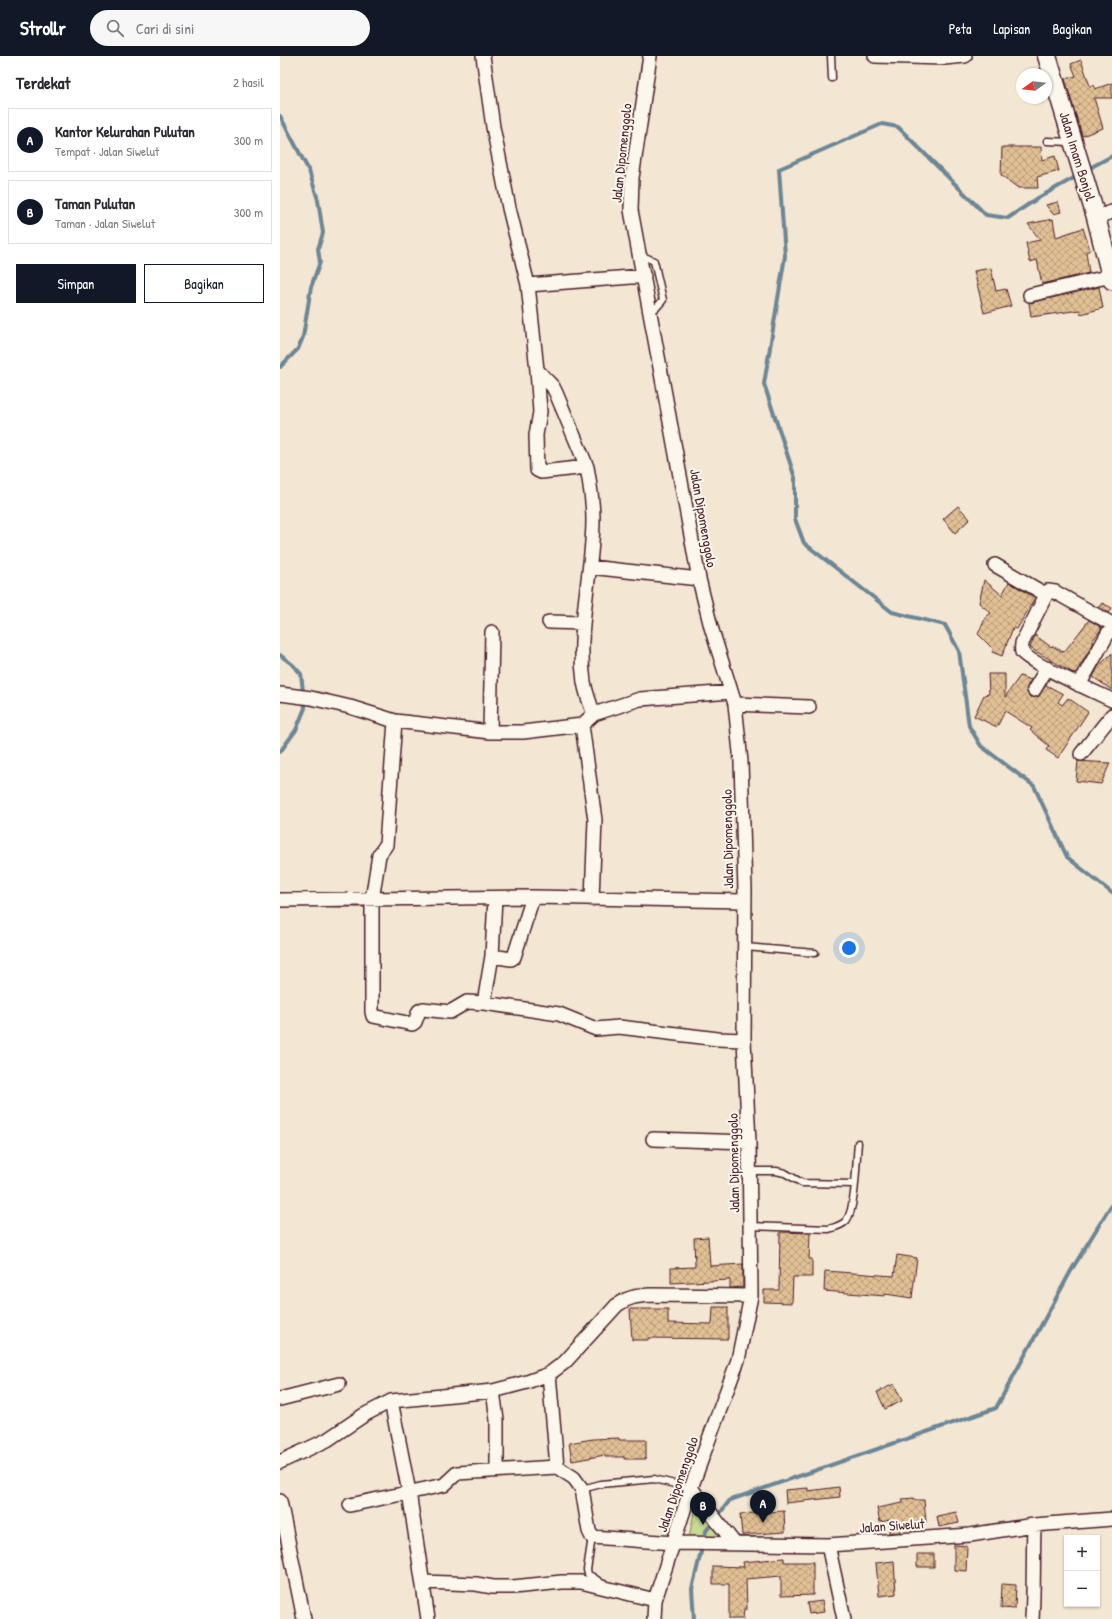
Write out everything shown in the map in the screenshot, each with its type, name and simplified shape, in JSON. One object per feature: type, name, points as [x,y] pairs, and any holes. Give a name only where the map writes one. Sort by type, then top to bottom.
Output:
[{"type":"main road","name":"Jalan Imam Bonjol","points":[[1047,56],[1078,161],[1086,182],[1104,214],[1111,278]]},
{"type":"street","points":[[483,56],[493,127],[509,208],[528,285],[540,412],[536,435],[538,470],[541,472],[587,467]]},
{"type":"street","name":"Jalan Dipomenggolo","points":[[650,56],[632,178],[631,210],[699,579],[711,627],[735,704],[741,762],[745,947],[744,1040],[750,1171],[751,1296],[738,1360],[691,1488],[655,1600],[654,1619]]},
{"type":"street","points":[[875,56],[944,58],[965,56]]},
{"type":"street","points":[[528,285],[644,276]]},
{"type":"street","points":[[1030,295],[1111,278]]},
{"type":"street","points":[[537,370],[540,376],[553,386],[587,467],[593,518],[590,567],[583,623],[584,683],[594,714]]},
{"type":"street","points":[[994,565],[1045,594]]},
{"type":"street","points":[[590,567],[699,579]]},
{"type":"street","points":[[1079,685],[1112,624],[1054,592],[1048,591],[1045,594],[1021,648],[1023,653],[1079,685],[1112,700]]},
{"type":"street","points":[[549,622],[583,623]]},
{"type":"street","points":[[490,732],[492,632]]},
{"type":"street","points":[[1034,690],[1047,668]]},
{"type":"street","points":[[280,694],[296,695],[350,707],[395,721],[490,732],[523,732],[582,725],[594,714],[640,699],[731,692]]},
{"type":"street","points":[[735,704],[809,707]]},
{"type":"street","points":[[1081,754],[1112,715]]},
{"type":"street","points":[[395,721],[386,845],[379,855],[372,900],[373,1016],[412,1024],[415,1022],[419,1011],[423,1008],[450,1012],[467,1002],[484,1003],[560,1014],[596,1029],[619,1027],[718,1040],[744,1040]]},
{"type":"street","points":[[582,725],[595,820],[592,899]]},
{"type":"street","points":[[280,900],[533,897],[744,900]]},
{"type":"street","points":[[492,956],[511,959],[514,957],[533,897]]},
{"type":"street","points":[[484,1003],[492,956],[494,898]]},
{"type":"street","points":[[652,1139],[749,1142]]},
{"type":"street","points":[[280,1462],[327,1440],[364,1415],[391,1402],[493,1391],[527,1382],[549,1374],[565,1362],[617,1305],[626,1299],[635,1296],[650,1295],[751,1296]]},
{"type":"street","points":[[549,1374],[557,1467]]},
{"type":"street","points":[[280,1399],[339,1384]]},
{"type":"street","points":[[493,1391],[497,1420],[497,1469]]},
{"type":"street","points":[[391,1402],[409,1492],[428,1619]]},
{"type":"street","points":[[350,1505],[444,1485],[457,1473],[497,1469],[557,1467],[574,1478],[582,1489],[589,1531],[592,1537]]},
{"type":"street","points":[[691,1488],[735,1544]]},
{"type":"street","points":[[280,1501],[304,1619]]},
{"type":"street","name":"Jalan Siwelut","points":[[592,1537],[674,1543],[828,1545],[970,1535],[1034,1525],[1112,1518]]},
{"type":"street","points":[[1032,1619],[1034,1592],[1032,1578],[1034,1525]]},
{"type":"street","points":[[828,1545],[844,1619]]},
{"type":"street","points":[[423,1582],[476,1584],[493,1587],[581,1582],[655,1600]]},
{"type":"lane","points":[[831,56],[832,78]]},
{"type":"lane","points":[[1047,141],[1072,142]]},
{"type":"lane","points":[[639,257],[645,257],[654,261],[661,286],[663,300],[656,308],[650,308]]},
{"type":"lane","points":[[745,947],[815,953]]},
{"type":"lane","points":[[750,1226],[829,1229],[839,1226],[846,1220],[852,1209],[858,1143]]},
{"type":"lane","points":[[750,1171],[776,1171],[785,1173],[802,1183],[854,1184]]},
{"type":"lane","points":[[582,1489],[601,1484],[654,1479],[691,1488]]},
{"type":"lane","points":[[592,1537],[587,1570],[588,1574],[603,1587]]},
{"type":"green space","points":[[700,1508],[725,1539],[689,1538],[694,1512]]},
{"type":"building","points":[[1081,60],[1090,86],[1094,85],[1095,89],[1112,83],[1112,98],[1094,98],[1103,128],[1082,136],[1065,79],[1076,76],[1071,64]]},
{"type":"building","points":[[1002,147],[1041,147],[1042,160],[1055,156],[1059,171],[1037,177],[1038,188],[1018,188],[1001,175]]},
{"type":"building","points":[[1058,202],[1061,212],[1053,214],[1046,205]]},
{"type":"building","points":[[1053,219],[1056,237],[1083,228],[1090,250],[1086,252],[1089,273],[1042,284],[1037,260],[1030,262],[1026,243],[1040,240],[1028,224]]},
{"type":"building","points":[[991,268],[996,291],[1006,289],[1011,306],[984,313],[974,271]]},
{"type":"building","points":[[1099,287],[1103,308],[1081,314],[1080,310],[1031,317],[1029,303]]},
{"type":"building","points":[[958,506],[970,519],[955,533],[943,519]]},
{"type":"building","points":[[984,580],[1002,595],[1009,582],[1035,598],[1017,629],[1013,628],[1002,656],[992,652],[993,649],[978,634],[986,617],[991,613],[979,603]]},
{"type":"building","points":[[1102,603],[1112,608],[1109,613],[1099,607]]},
{"type":"building","points":[[1089,620],[1102,628],[1092,641],[1094,642],[1075,674],[1030,648],[1035,635],[1051,647],[1052,646],[1064,652]]},
{"type":"building","points":[[1112,653],[1112,690],[1093,677],[1098,667]]},
{"type":"building","points":[[988,674],[1005,674],[1005,697],[1020,676],[1031,680],[1026,690],[1030,697],[1038,697],[1046,685],[1063,694],[1058,702],[1062,705],[1068,698],[1088,712],[1058,758],[1046,750],[1049,746],[1030,730],[1032,728],[1005,711],[997,727],[974,716],[984,695],[989,694]]},
{"type":"building","points":[[1078,761],[1110,763],[1101,784],[1076,781]]},
{"type":"building","points":[[780,1232],[810,1233],[809,1259],[812,1259],[812,1277],[793,1277],[792,1303],[764,1302],[764,1290],[779,1290]]},
{"type":"building","points":[[708,1237],[710,1266],[743,1264],[743,1287],[730,1288],[730,1280],[671,1283],[671,1268],[695,1267],[694,1238]]},
{"type":"building","points":[[897,1255],[917,1258],[912,1298],[885,1294],[885,1296],[824,1291],[825,1271],[894,1276]]},
{"type":"building","points":[[713,1307],[728,1307],[728,1339],[648,1338],[648,1340],[632,1340],[630,1309],[668,1309],[668,1323],[712,1324]]},
{"type":"building","points":[[894,1384],[902,1401],[885,1409],[877,1392]]},
{"type":"building","points":[[619,1438],[619,1440],[646,1440],[646,1459],[624,1459],[624,1457],[605,1457],[605,1455],[572,1461],[569,1443],[593,1439]]},
{"type":"building","points":[[839,1487],[840,1497],[786,1503],[785,1490],[808,1488],[808,1491]]},
{"type":"building","points":[[914,1498],[914,1500],[924,1500],[926,1522],[900,1524],[900,1532],[889,1533],[890,1520],[880,1522],[877,1508],[903,1503],[902,1499]]},
{"type":"building","points":[[784,1511],[785,1532],[742,1535],[740,1514]]},
{"type":"building","points":[[956,1512],[959,1523],[939,1527],[937,1516]]},
{"type":"building","points":[[954,1545],[967,1546],[966,1571],[954,1570]]},
{"type":"building","points":[[917,1554],[934,1554],[934,1567],[917,1567]]},
{"type":"building","points":[[784,1558],[784,1562],[813,1562],[813,1595],[781,1596],[781,1576],[746,1579],[747,1609],[744,1609],[743,1619],[729,1619],[729,1584],[713,1584],[713,1566],[744,1567],[743,1562]]},
{"type":"building","points":[[894,1561],[896,1594],[879,1596],[876,1563]]},
{"type":"building","points":[[1002,1584],[1016,1585],[1015,1609],[1001,1608]]},
{"type":"building","points":[[822,1601],[824,1612],[809,1614],[807,1603]]},
{"type":"waterway","points":[[280,116],[309,171],[318,200],[323,233],[318,249],[320,262],[311,287],[303,337],[298,349],[280,367]]},
{"type":"waterway","points":[[1079,175],[1038,198],[1008,218],[986,215],[898,127],[882,124],[779,169],[785,256],[764,384],[795,478],[795,519],[804,543],[892,612],[945,625],[959,651],[969,726],[981,746],[1034,786],[1067,857],[1112,893]]},
{"type":"waterway","points":[[1086,170],[1112,156]]},
{"type":"waterway","points":[[280,655],[293,665],[301,674],[305,708],[296,730],[280,752]]},
{"type":"waterway","points":[[694,1619],[692,1589],[706,1531],[730,1500],[996,1408],[1072,1269],[1112,1204]]},
{"type":"place","name":"Kantor Kelurahan Pulutan","points":[[763,1523]]},
{"type":"place","name":"Taman Pulutan","points":[[703,1525]]}]
